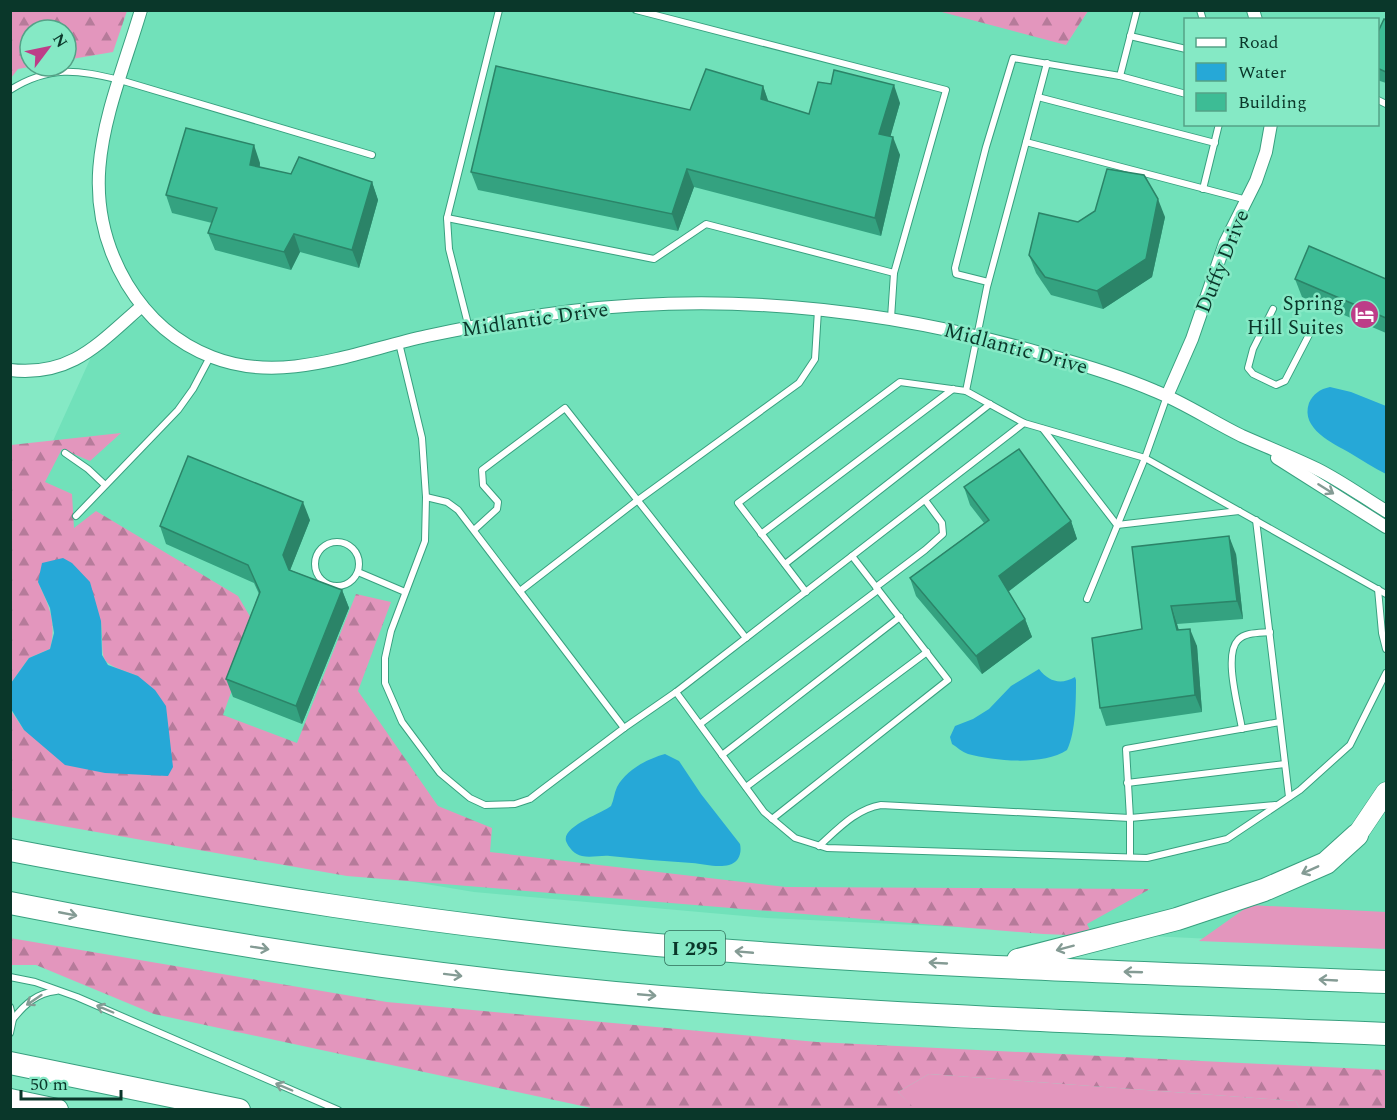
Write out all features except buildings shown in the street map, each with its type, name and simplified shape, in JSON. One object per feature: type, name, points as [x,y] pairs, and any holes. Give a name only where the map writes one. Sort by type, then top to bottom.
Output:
[{"type":"highway","points":[[995,966],[1177,919],[1264,890],[1326,863],[1357,836]]},
{"type":"highway","name":"I 295","points":[[10,850],[122,872],[282,898],[534,932],[764,953],[995,966],[1386,982]]},
{"type":"highway","name":"I 295","points":[[10,903],[285,952],[444,974],[709,1001],[976,1017],[1386,1034]]},
{"type":"highway","points":[[10,1063],[239,1110]]},
{"type":"highway","points":[[10,1100],[57,1110]]},
{"type":"main road","points":[[1357,836],[1386,792]]},
{"type":"street","name":"Midlantic Drive","points":[[141,10],[102,143],[99,211],[118,268],[142,306],[165,329],[210,356],[257,368],[291,367],[318,363],[469,328],[572,311],[660,304],[737,304],[891,318],[978,336],[1106,372],[1167,396],[1241,435],[1320,470],[1386,511]]},
{"type":"street","name":"Duffy Drive","points":[[1167,396],[1192,339],[1225,243],[1255,186],[1266,152],[1271,126]]},
{"type":"street","points":[[10,370],[44,370],[71,363],[83,356],[142,306]]},
{"type":"street","name":"Midlantic Drive","points":[[1241,435],[1386,527]]},
{"type":"lane","points":[[469,328],[449,249],[447,218],[499,10]]},
{"type":"lane","points":[[636,10],[946,90],[894,273],[891,318]]},
{"type":"lane","points":[[1120,76],[1137,10]]},
{"type":"lane","points":[[1130,36],[1184,49]]},
{"type":"lane","points":[[988,282],[956,274],[955,268],[986,147],[1013,58],[1120,76],[1184,94]]},
{"type":"lane","points":[[966,391],[988,282],[1047,63]]},
{"type":"lane","points":[[10,90],[27,80],[70,70],[120,80],[372,155]]},
{"type":"lane","points":[[1038,97],[1215,143]]},
{"type":"lane","points":[[1203,189],[1219,126]]},
{"type":"lane","points":[[1026,142],[1247,200]]},
{"type":"lane","points":[[447,218],[654,259],[706,224],[894,273]]},
{"type":"lane","points":[[1273,309],[1253,349],[1248,368],[1253,374],[1276,385],[1285,381],[1312,329]]},
{"type":"lane","points":[[520,591],[638,500],[799,383],[815,359],[818,310]]},
{"type":"lane","points":[[398,343],[422,438],[426,497],[425,542],[391,631],[385,658],[385,683],[402,722],[433,764],[448,781],[470,798],[485,805],[515,804],[530,799],[676,692],[1024,423]]},
{"type":"lane","points":[[76,516],[182,405],[200,378],[210,356]]},
{"type":"lane","points":[[806,592],[738,503],[900,382],[966,391],[1024,423],[1145,458],[1386,594]]},
{"type":"lane","points":[[761,534],[953,389]]},
{"type":"lane","points":[[1087,598],[1145,458],[1167,396]]},
{"type":"lane","points":[[785,564],[990,404]]},
{"type":"lane","points":[[474,530],[497,509],[498,502],[483,485],[482,470],[565,408],[746,638]]},
{"type":"lane","points":[[1042,428],[1117,525]]},
{"type":"lane","points":[[65,453],[88,469],[105,485]]},
{"type":"lane","points":[[426,497],[451,503],[624,728]]},
{"type":"lane","points":[[700,724],[877,588],[943,534],[942,523],[924,500]]},
{"type":"lane","points":[[1117,525],[1239,511]]},
{"type":"lane","points":[[1256,520],[1289,797]]},
{"type":"lane","points":[[342,542],[354,550],[358,557],[358,572],[349,583],[327,585],[317,575],[314,560],[321,548],[328,543],[342,542]]},
{"type":"lane","points":[[772,819],[948,680],[852,556]]},
{"type":"lane","points":[[358,572],[405,592]]},
{"type":"lane","points":[[1378,589],[1382,633],[1386,649]]},
{"type":"lane","points":[[722,755],[900,617]]},
{"type":"lane","points":[[1242,729],[1231,661],[1236,641],[1245,635],[1269,632]]},
{"type":"lane","points":[[746,787],[927,652]]},
{"type":"lane","points":[[676,692],[764,812],[795,838],[827,848],[1147,858],[1227,839],[1300,790],[1350,745],[1386,673]]},
{"type":"lane","points":[[1130,857],[1126,749],[1280,722]]},
{"type":"lane","points":[[1127,783],[1285,764]]},
{"type":"lane","points":[[819,846],[847,821],[869,807],[881,805],[1130,818],[1278,805]]},
{"type":"lane","points":[[10,977],[35,982],[60,991],[338,1110]]},
{"type":"lane","points":[[13,1019],[29,1001],[38,995],[60,991]]},
{"type":"lane","points":[[10,1007],[13,1019],[11,1031]]},
{"type":"shaded area","points":[[938,10],[1066,44],[1088,11],[1386,11],[1386,947],[767,918],[474,892],[214,849],[27,498],[97,344],[148,314],[118,268],[98,195],[120,80],[149,11]]},
{"type":"green space","points":[[11,10],[127,10],[113,52],[78,58],[78,18],[18,18],[18,69],[11,78]]},
{"type":"green space","points":[[1088,10],[1066,45],[938,11]]},
{"type":"green space","points":[[121,433],[90,461],[62,449],[45,482],[72,494],[74,528],[96,511],[238,596],[255,625],[223,715],[297,743],[356,594],[391,602],[358,691],[438,806],[492,828],[490,852],[786,887],[1150,889],[1087,924],[1093,936],[1043,934],[347,876],[11,817],[10,709],[24,730],[138,676],[114,667],[104,659],[101,621],[38,582],[52,622],[50,649],[29,658],[11,683],[11,445]]},
{"type":"green space","points":[[1250,905],[1386,912],[1386,949],[1199,941]]},
{"type":"green space","points":[[10,938],[387,1002],[817,1042],[1386,1070],[1386,1109],[1300,1109],[1296,1101],[929,1074],[898,1092],[915,1109],[596,1109],[154,1014],[36,965],[11,965]]},
{"type":"green space","points":[[929,1074],[1296,1101],[1300,1109],[915,1110],[898,1092]]},
{"type":"water","points":[[1330,387],[1351,392],[1386,406],[1386,474],[1327,440],[1314,428],[1307,412],[1309,403],[1317,392]]},
{"type":"water","points":[[63,558],[72,563],[90,582],[101,621],[102,655],[108,665],[138,676],[155,690],[166,706],[173,767],[168,776],[105,773],[65,765],[24,730],[11,709],[11,683],[29,658],[50,649],[54,633],[50,608],[38,582],[42,563]]},
{"type":"water","points":[[1039,669],[1047,677],[1056,681],[1065,681],[1075,677],[1075,715],[1067,750],[1045,758],[1019,761],[991,759],[968,754],[952,744],[950,737],[955,726],[989,709],[1011,686]]},
{"type":"water","points":[[665,754],[679,761],[701,794],[740,844],[741,851],[735,862],[725,866],[715,866],[610,856],[585,857],[568,846],[566,835],[570,830],[611,806],[617,787],[631,770]]},
{"type":"place","name":"Spring Hill Suites","points":[[1365,315]]}]
